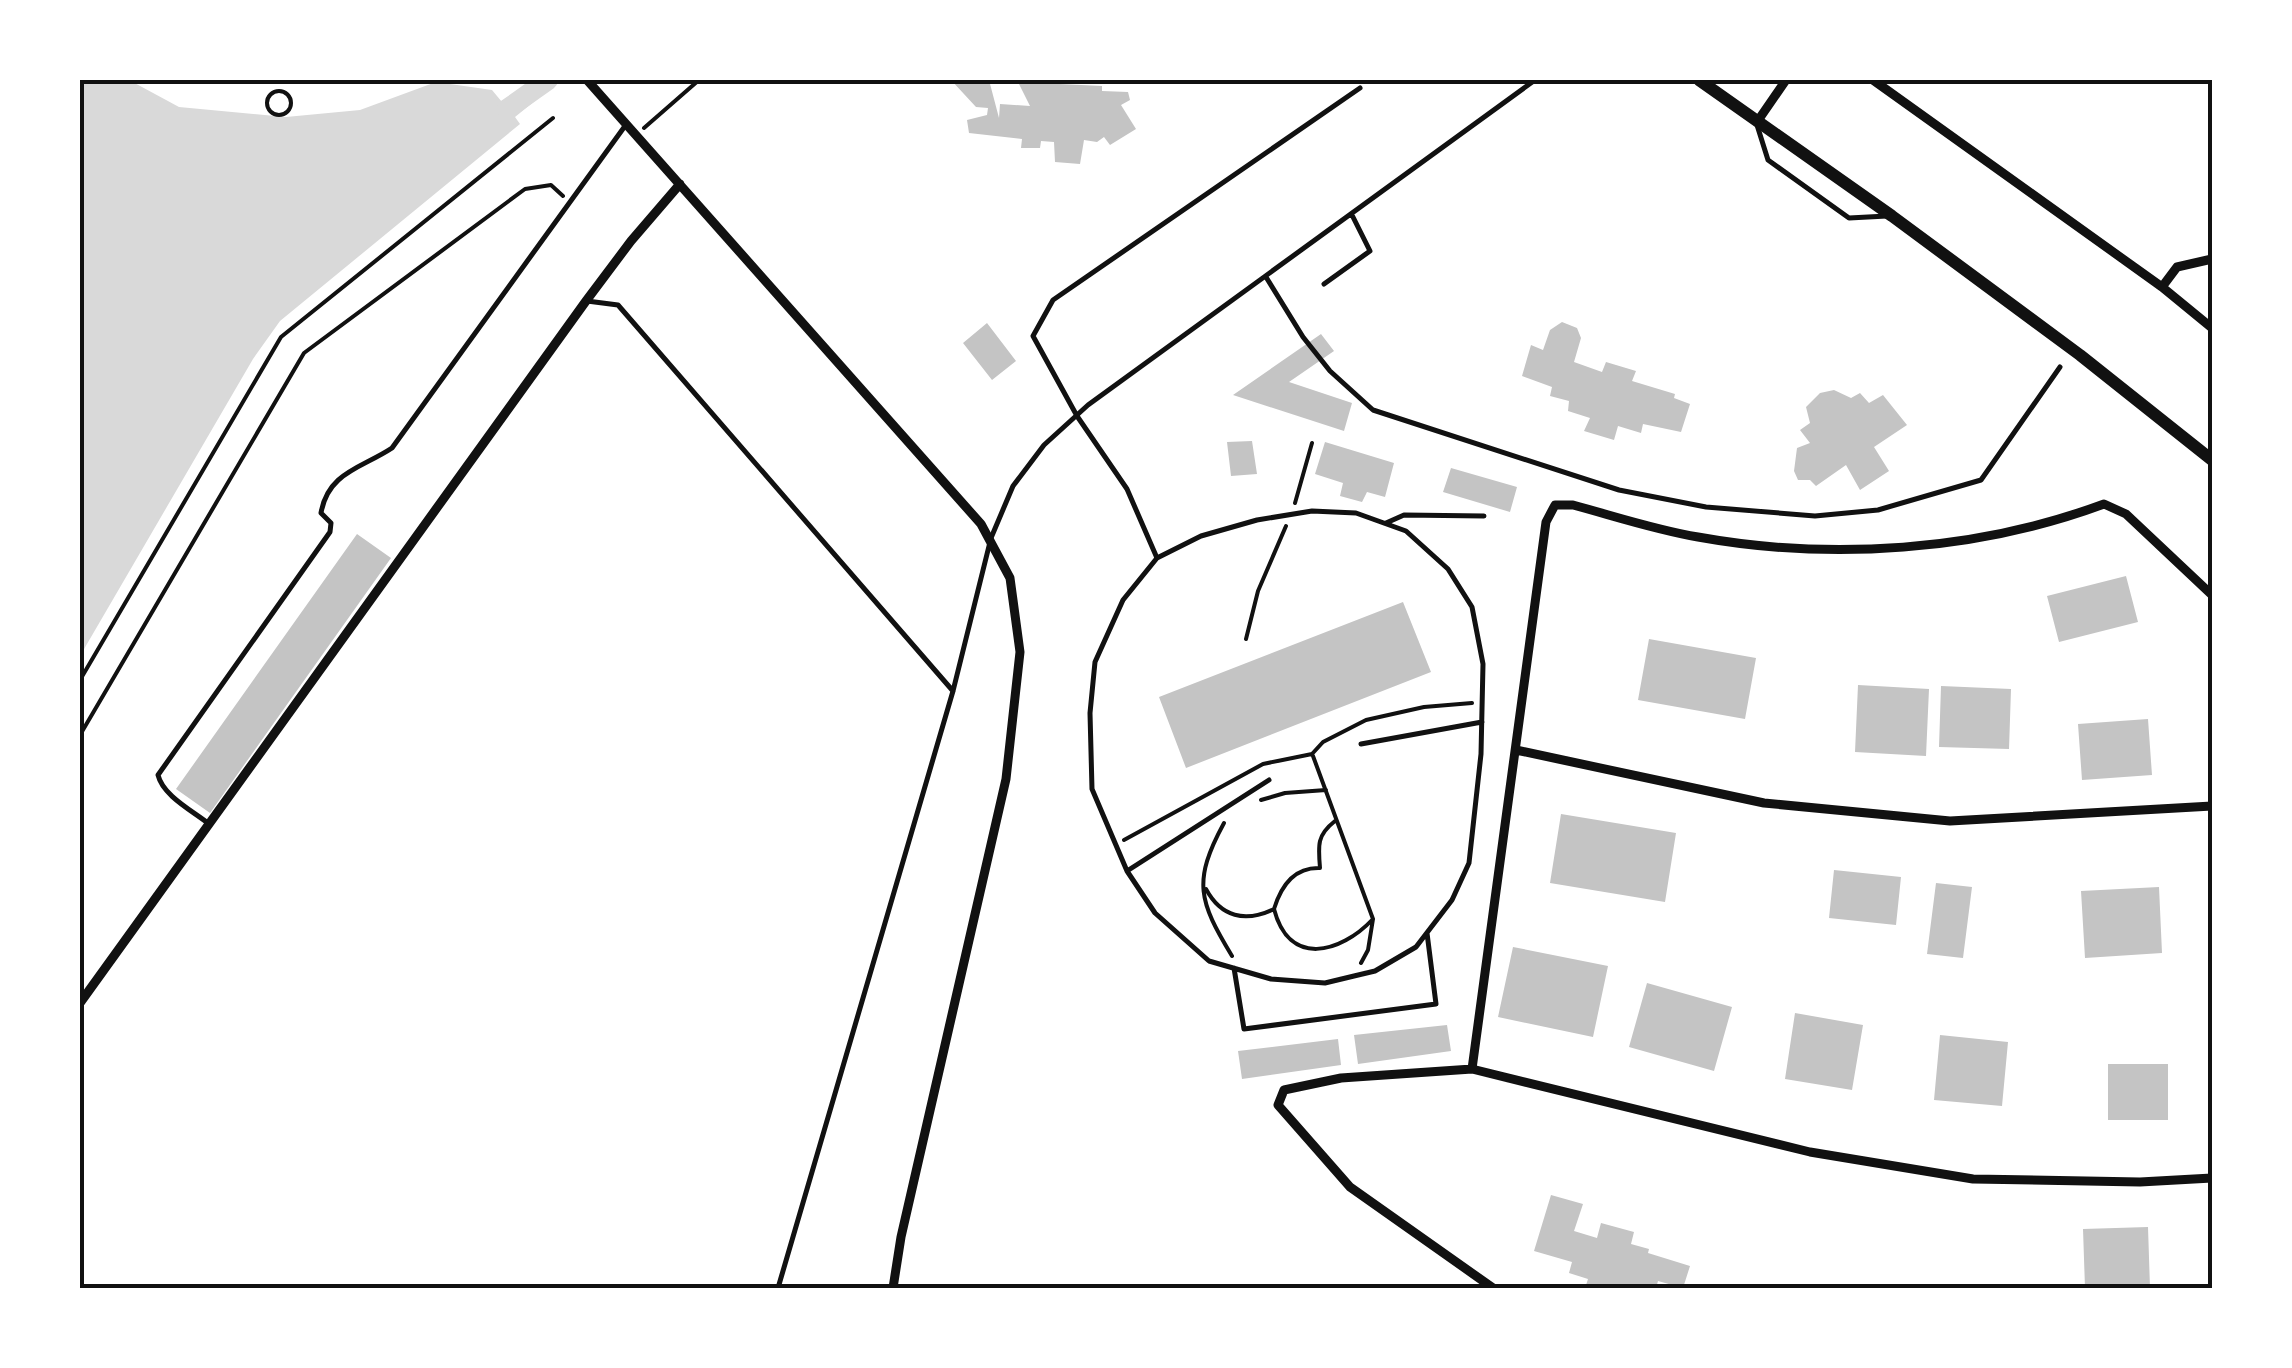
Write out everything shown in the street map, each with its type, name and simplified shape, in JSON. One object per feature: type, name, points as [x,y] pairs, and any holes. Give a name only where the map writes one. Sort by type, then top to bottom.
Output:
[{"type":"main road","points":[[1699,80],[2080,355],[2212,460]]},
{"type":"street","points":[[587,80],[990,538],[1010,578],[1020,652],[1006,779],[901,1237],[893,1288]]},
{"type":"street","points":[[1756,122],[1786,80]]},
{"type":"street","points":[[1873,80],[2162,287],[2212,328]]},
{"type":"street","points":[[80,1003],[586,301],[631,240],[680,184]]},
{"type":"street","points":[[2162,287],[2177,267],[2212,259]]},
{"type":"street","points":[[1472,1069],[1546,522],[1555,504],[1573,505],[1697,537],[1776,548],[1857,549],[1985,538],[2104,504],[2126,514],[2212,596]]},
{"type":"street","points":[[1516,750],[1764,804],[1950,821],[2212,806]]},
{"type":"street","points":[[1492,1288],[1350,1186],[1278,1104],[1284,1090],[1342,1078],[1472,1069],[1810,1152],[1973,1179],[2140,1182],[2212,1178]]},
{"type":"lane","points":[[780,1286],[953,691],[990,538],[1013,486],[1044,446],[1078,416],[1535,80]]},
{"type":"lane","points":[[1157,558],[1126,489],[1078,416],[1033,336],[1053,300],[1360,88]]},
{"type":"lane","points":[[1756,122],[1768,160],[1849,218],[1892,216]]},
{"type":"lane","points":[[210,824],[168,792],[158,775],[330,532],[331,523],[320,513],[322,502],[343,472],[366,465],[392,448],[626,124]]},
{"type":"lane","points":[[1324,284],[1370,252],[1352,215]]},
{"type":"lane","points":[[1266,277],[1303,337],[1330,371],[1372,410],[1619,490],[1706,507],[1815,516],[1878,510],[1982,480],[2060,367]]},
{"type":"lane","points":[[586,301],[618,305],[953,691]]},
{"type":"lane","points":[[1356,512],[1406,531],[1448,569],[1472,607],[1482,664],[1482,722],[1469,863],[1452,900],[1416,946],[1374,971],[1325,982],[1271,980],[1209,961],[1155,913],[1114,846],[1092,789],[1090,713],[1095,662],[1123,600],[1157,558],[1201,536],[1292,514],[1356,512]]},
{"type":"lane","points":[[1386,524],[1404,515],[1484,516]]},
{"type":"lane","points":[[1360,744],[1482,722]]},
{"type":"lane","points":[[1127,871],[1269,780]]},
{"type":"lane","points":[[1237,969],[1244,1030],[1436,1004],[1427,932]]},
{"type":"path","points":[[276,80],[277,92]]},
{"type":"path","points":[[637,135],[699,80]]},
{"type":"path","points":[[277,92],[286,93],[290,99],[288,110],[281,114],[270,110],[267,103],[277,92]]},
{"type":"path","points":[[80,680],[281,337],[553,118]]},
{"type":"path","points":[[80,734],[304,354],[524,189],[550,185],[570,202]]},
{"type":"path","points":[[1246,639],[1258,591],[1292,514],[1312,443]]},
{"type":"path","points":[[1114,846],[1263,764],[1312,754],[1323,742],[1366,720],[1424,708],[1482,703]]},
{"type":"path","points":[[1312,754],[1373,919],[1368,950],[1354,976]]},
{"type":"path","points":[[1256,802],[1285,793],[1326,790]]},
{"type":"path","points":[[1226,819],[1202,874],[1205,910],[1237,969]]},
{"type":"path","points":[[1336,820],[1321,832],[1320,868],[1313,867],[1290,878],[1279,892],[1274,909],[1279,928],[1305,946],[1323,949],[1350,941],[1373,919]]},
{"type":"path","points":[[1203,884],[1223,912],[1244,918],[1274,909]]},
{"type":"shaded area","points":[[80,80],[129,80],[179,107],[286,117],[360,110],[436,82],[492,90],[507,108],[533,86],[541,96],[515,117],[520,124],[280,321],[253,359],[80,656]]},
{"type":"building","points":[[951,80],[989,80],[999,118],[1000,104],[1030,106],[1018,82],[1102,86],[1102,91],[1128,92],[1130,100],[1121,105],[1136,129],[1110,145],[1104,137],[1097,142],[1084,140],[1080,164],[1055,162],[1054,142],[1041,141],[1040,148],[1021,148],[1022,139],[969,133],[967,120],[987,115],[988,108],[976,107]]},
{"type":"building","points":[[1562,322],[1577,328],[1581,338],[1574,362],[1602,372],[1606,362],[1636,371],[1632,381],[1675,394],[1674,398],[1690,404],[1681,432],[1643,424],[1641,433],[1618,426],[1614,440],[1584,431],[1590,418],[1568,411],[1569,401],[1550,396],[1552,387],[1522,376],[1531,345],[1543,350],[1550,330]]},
{"type":"building","points":[[987,323],[1016,361],[992,380],[963,343]]},
{"type":"building","points":[[1321,334],[1334,351],[1289,382],[1352,403],[1344,431],[1233,395]]},
{"type":"building","points":[[1834,390],[1851,398],[1860,393],[1869,403],[1883,395],[1907,425],[1874,447],[1889,471],[1860,490],[1846,465],[1816,486],[1810,480],[1798,480],[1794,471],[1797,448],[1810,443],[1800,430],[1810,423],[1806,407],[1820,393]]},
{"type":"building","points":[[1252,441],[1257,474],[1231,476],[1227,442]]},
{"type":"building","points":[[1325,442],[1394,463],[1385,497],[1367,492],[1362,502],[1340,496],[1343,483],[1315,474]]},
{"type":"building","points":[[1451,468],[1517,487],[1510,512],[1443,492]]},
{"type":"building","points":[[357,534],[391,558],[210,813],[176,789]]},
{"type":"building","points":[[2126,576],[2138,622],[2059,642],[2047,596]]},
{"type":"building","points":[[1403,602],[1431,672],[1186,768],[1159,697]]},
{"type":"building","points":[[1649,639],[1756,658],[1745,719],[1638,700]]},
{"type":"building","points":[[1858,685],[1929,689],[1926,756],[1855,752]]},
{"type":"building","points":[[1941,686],[2011,689],[2009,749],[1939,747]]},
{"type":"building","points":[[2148,719],[2152,775],[2082,780],[2078,724]]},
{"type":"building","points":[[1561,814],[1676,833],[1665,902],[1550,883]]},
{"type":"building","points":[[1834,870],[1901,877],[1896,925],[1829,918]]},
{"type":"building","points":[[1936,883],[1972,887],[1963,958],[1927,954]]},
{"type":"building","points":[[2159,887],[2162,953],[2085,958],[2081,891]]},
{"type":"building","points":[[1513,947],[1608,966],[1593,1037],[1498,1017]]},
{"type":"building","points":[[1647,983],[1732,1007],[1714,1071],[1629,1047]]},
{"type":"building","points":[[1795,1013],[1863,1025],[1852,1090],[1785,1079]]},
{"type":"building","points":[[1447,1025],[1451,1051],[1358,1064],[1354,1035]]},
{"type":"building","points":[[1940,1035],[2008,1042],[2002,1106],[1934,1100]]},
{"type":"building","points":[[1338,1039],[1341,1065],[1242,1079],[1238,1051]]},
{"type":"building","points":[[2108,1064],[2168,1064],[2168,1120],[2108,1120]]},
{"type":"building","points":[[1551,1195],[1583,1204],[1574,1231],[1597,1238],[1601,1223],[1634,1232],[1631,1244],[1690,1266],[1683,1288],[1658,1281],[1656,1288],[1585,1288],[1588,1279],[1569,1273],[1572,1262],[1534,1251]]},
{"type":"building","points":[[2148,1227],[2150,1288],[2085,1288],[2083,1229]]},
{"type":"waterway","points":[[507,109],[548,80]]}]
